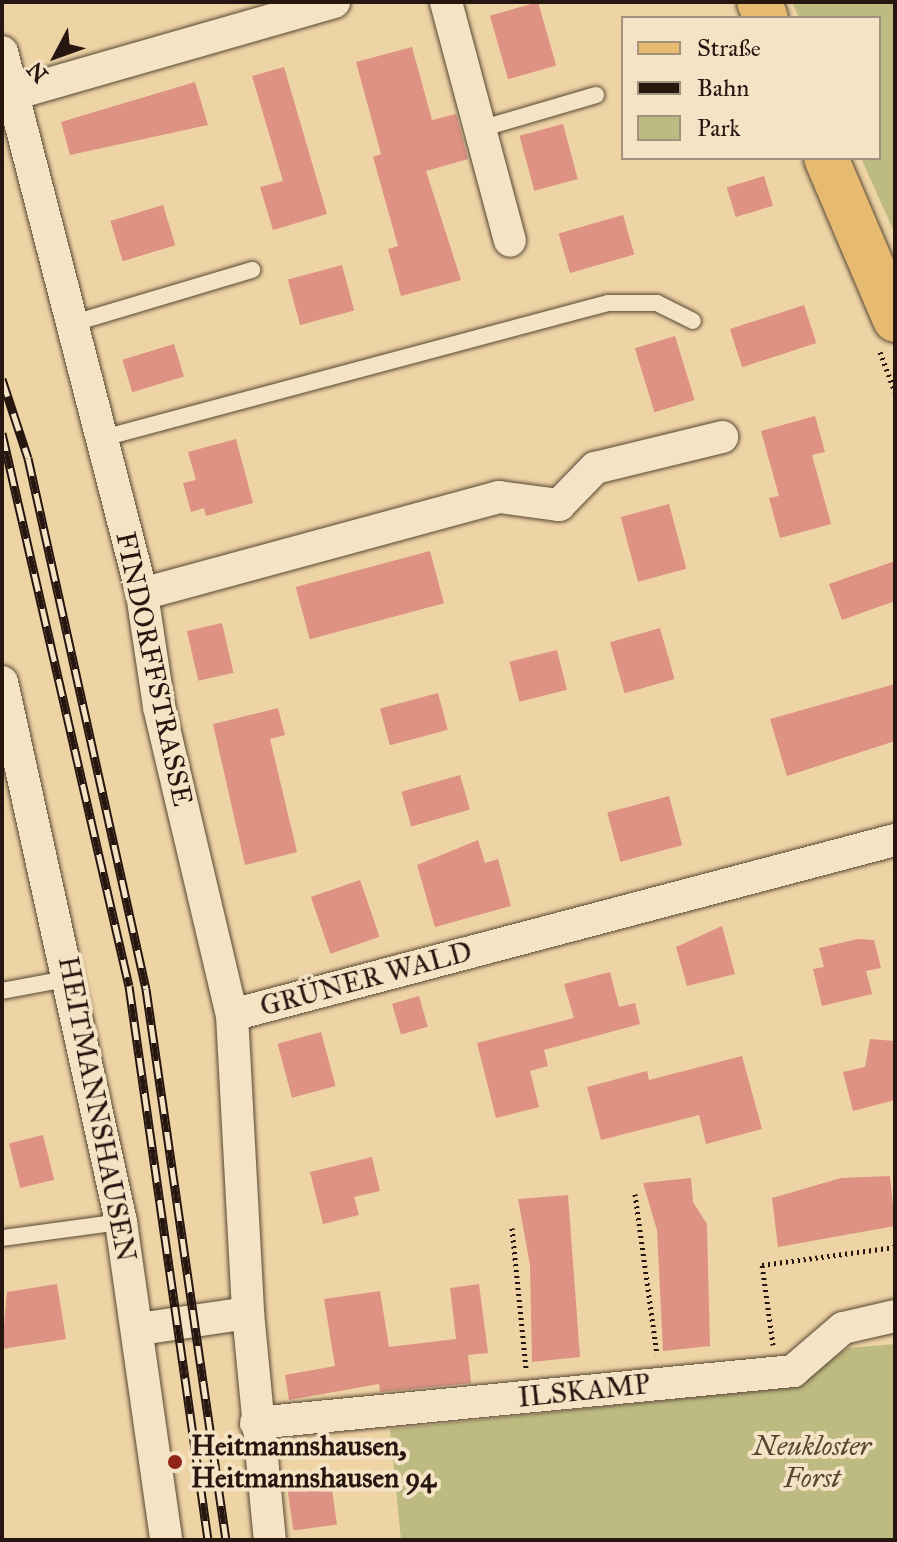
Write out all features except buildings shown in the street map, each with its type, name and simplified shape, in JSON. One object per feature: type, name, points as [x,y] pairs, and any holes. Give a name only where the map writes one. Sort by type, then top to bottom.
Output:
[{"type":"main road","points":[[827,160],[895,320]]},
{"type":"street","points":[[17,93],[334,2]]},
{"type":"street","points":[[446,2],[510,241]]},
{"type":"street","name":"FINDORFFSTRASSE","points":[[2,52],[17,93],[142,594],[159,707],[232,1015]]},
{"type":"street","points":[[142,594],[499,497],[559,505],[595,468],[722,437]]},
{"type":"street","name":"HEITMANNSHAUSEN","points":[[2,682],[71,978],[121,1222],[139,1329],[166,1540]]},
{"type":"street","name":"GRÜNER WALD","points":[[270,1540],[256,1423],[248,1313],[232,1015],[895,840]]},
{"type":"street","points":[[139,1329],[248,1313]]},
{"type":"street","name":"ILSKAMP","points":[[256,1423],[793,1371],[843,1328],[895,1316]]},
{"type":"lane","points":[[480,129],[596,95]]},
{"type":"lane","points":[[74,323],[252,270]]},
{"type":"lane","points":[[103,438],[608,303],[657,303],[693,321]]},
{"type":"lane","points":[[2,991],[71,978]]},
{"type":"lane","points":[[2,1238],[121,1222]]},
{"type":"path","points":[[635,1194],[661,1384]]},
{"type":"path","points":[[512,1228],[529,1397]]},
{"type":"path","points":[[777,1372],[762,1265],[895,1247]]},
{"type":"green space","points":[[792,2],[895,2],[895,234],[862,160],[881,160],[881,16],[798,16]]},
{"type":"green space","name":"Neukloster Forst","points":[[895,1344],[895,1540],[401,1540],[390,1429],[792,1387],[848,1348]]},
{"type":"railway","points":[[2,379],[28,458],[146,989],[226,1540]]},
{"type":"railway","points":[[2,433],[129,986],[208,1540]]},
{"type":"place","name":"Heitmannshausen, Heitmannshausen 94","points":[[175,1462]]}]
